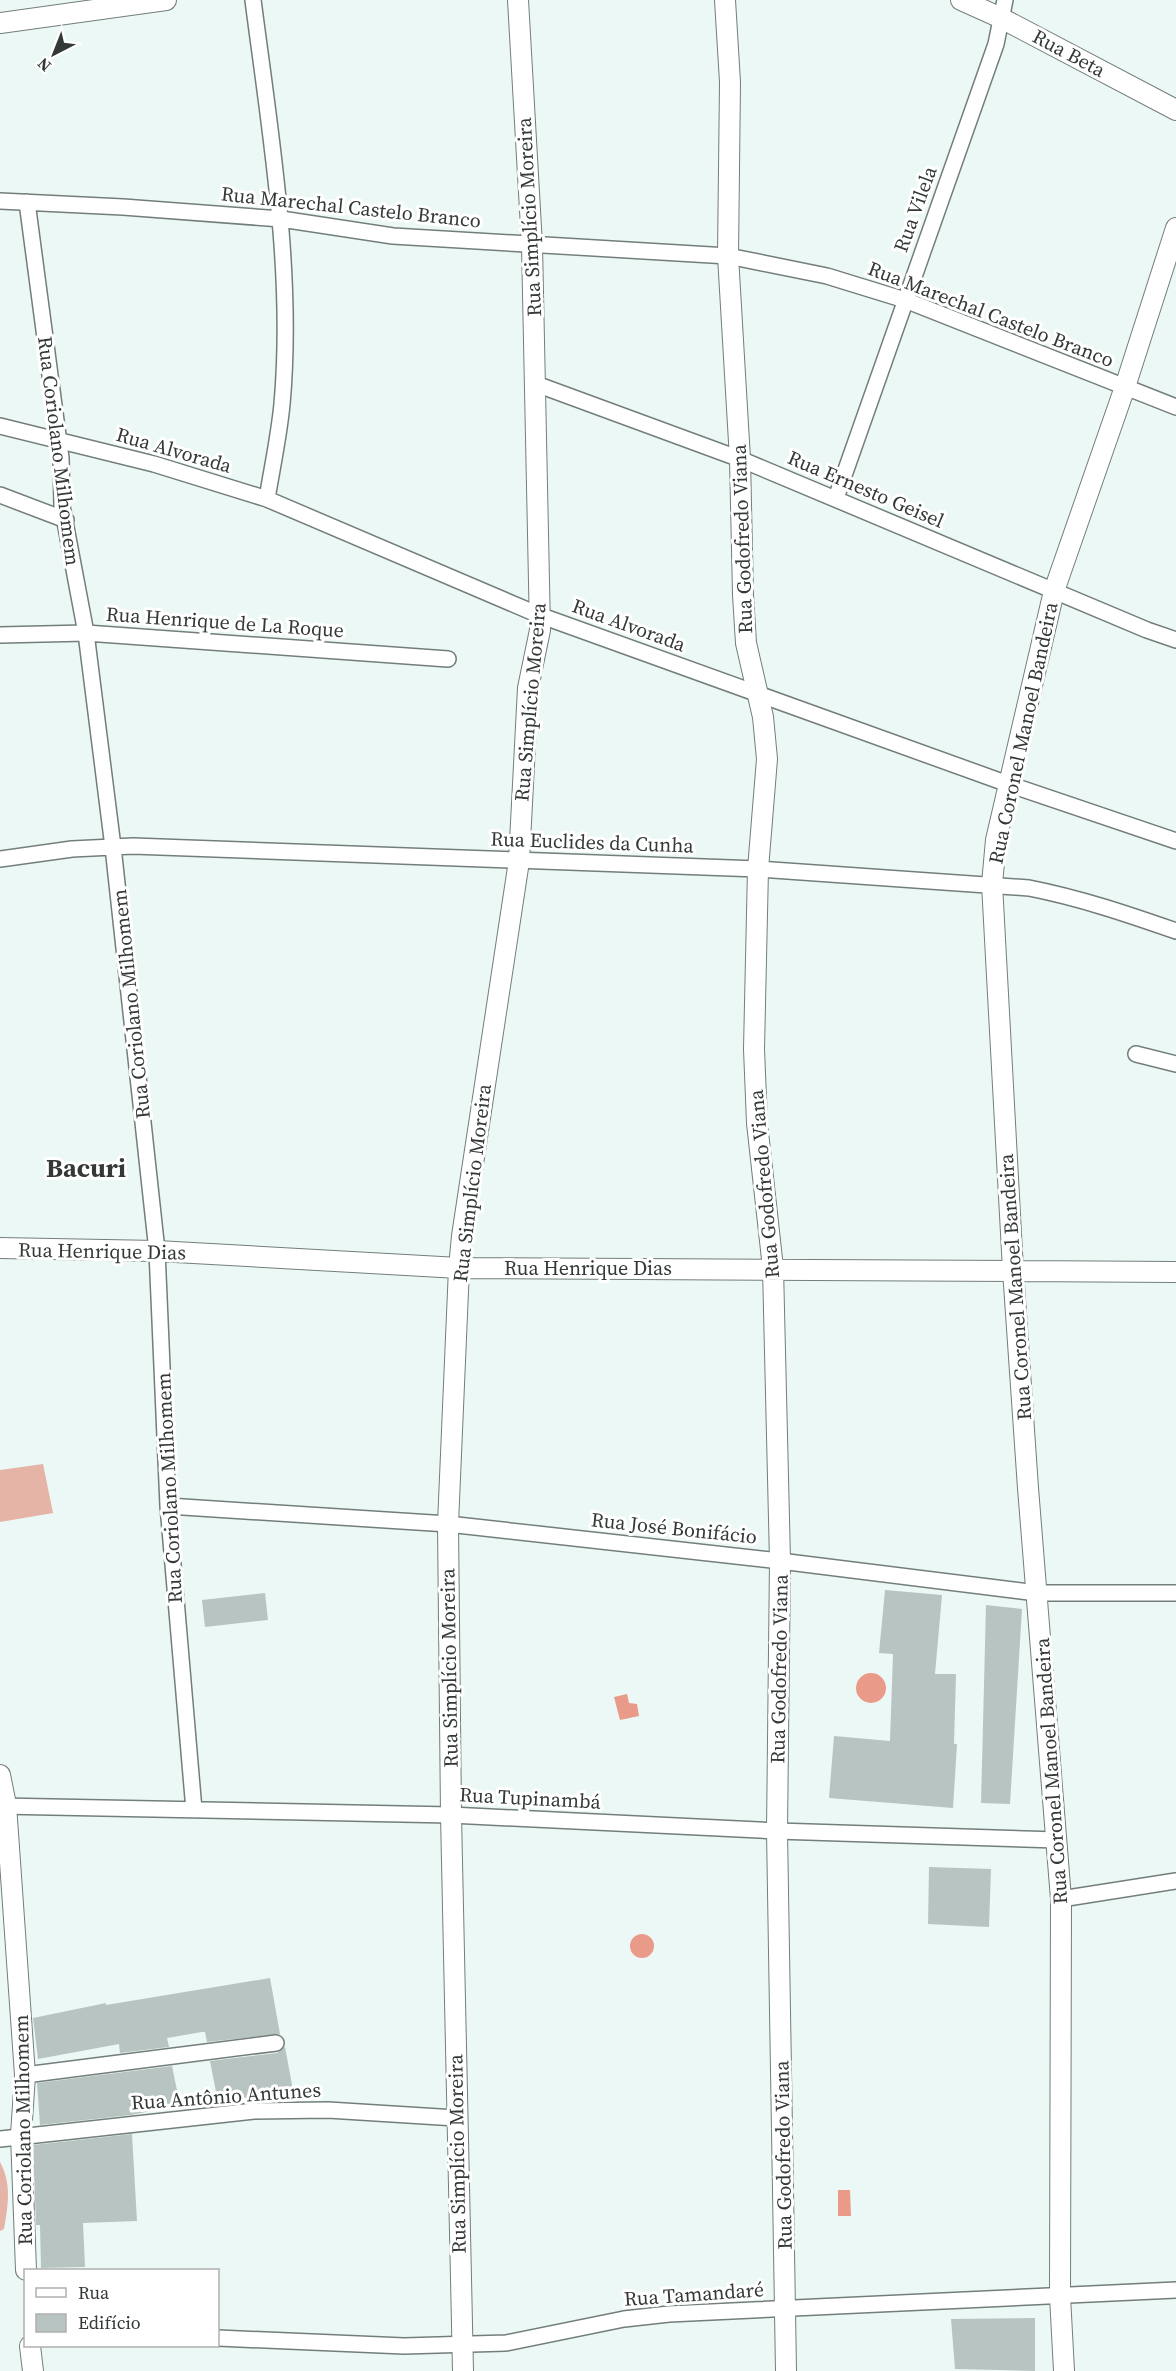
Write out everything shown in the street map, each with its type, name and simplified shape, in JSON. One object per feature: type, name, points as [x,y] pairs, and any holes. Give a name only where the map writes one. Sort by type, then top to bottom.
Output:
[{"type":"street","points":[[0,23],[166,0]]},
{"type":"street","points":[[253,0],[281,219],[284,320],[282,405],[267,499]]},
{"type":"street","name":"Rua Simplício Moreira","points":[[463,2371],[456,2118],[448,1524],[459,1268],[519,861],[528,688],[540,622],[532,244],[518,0]]},
{"type":"street","name":"Rua Godofredo Viana","points":[[725,0],[730,82],[728,256],[740,459],[744,607],[747,642],[763,717],[767,759],[758,869],[754,1049],[757,1123],[773,1268],[780,1561],[777,1831],[786,2371]]},
{"type":"street","name":"Rua Beta","points":[[961,0],[1003,9],[1176,110]]},
{"type":"street","name":"Rua Vilela","points":[[836,498],[996,44],[1003,9]]},
{"type":"street","name":"Rua Marechal Castelo Branco","points":[[0,201],[123,207],[281,219],[393,236],[728,256],[827,276],[905,300],[1176,407]]},
{"type":"street","name":"Rua Coriolano Milhomem","points":[[27,202],[61,458],[64,513],[86,633],[113,847],[157,1251],[168,1506],[194,1810]]},
{"type":"street","name":"Rua Coronel Manoel Bandeira","points":[[1064,2371],[1060,2296],[1061,1899],[1013,1270],[992,884],[996,840],[1006,792],[1054,591],[1125,387],[1176,228]]},
{"type":"street","name":"Rua Ernesto Geisel","points":[[536,384],[740,459],[1147,630],[1176,640]]},
{"type":"street","name":"Rua Alvorada","points":[[0,426],[154,464],[267,499],[540,622],[758,694],[1006,792],[1176,841]]},
{"type":"street","points":[[0,495],[64,513]]},
{"type":"street","name":"Rua Henrique de La Roque","points":[[0,635],[86,633],[448,659]]},
{"type":"street","name":"Rua Euclides da Cunha","points":[[0,859],[72,849],[113,847],[758,869],[992,884],[1065,895],[1176,931]]},
{"type":"street","points":[[1136,1054],[1176,1064]]},
{"type":"street","name":"Rua Henrique Dias","points":[[0,1248],[157,1251],[459,1268],[1176,1272]]},
{"type":"street","name":"Rua José Bonifácio","points":[[168,1506],[448,1524],[780,1561],[1037,1593],[1176,1593]]},
{"type":"street","name":"Rua Coriolano Milhomem","points":[[0,1774],[25,2075],[21,2135],[26,2269]]},
{"type":"street","name":"Rua Tupinambá","points":[[3,1805],[451,1815],[777,1831],[1058,1840]]},
{"type":"street","points":[[1061,1899],[1176,1881]]},
{"type":"street","points":[[25,2075],[276,2043]]},
{"type":"street","name":"Rua Antônio Antunes","points":[[0,2139],[181,2118],[284,2110],[328,2110],[456,2118]]},
{"type":"street","name":"Rua Tamandaré","points":[[219,2338],[405,2346],[506,2343],[624,2319],[658,2315],[1176,2290]]},
{"type":"street","points":[[30,2347],[33,2371]]},
{"type":"shaded area","points":[[43,1464],[53,1513],[0,1522],[0,1470]]},
{"type":"shaded area","points":[[871,1673],[877,1674],[885,1682],[885,1694],[877,1702],[871,1703],[865,1702],[857,1694],[856,1688],[857,1682],[865,1674]]},
{"type":"shaded area","points":[[627,1694],[629,1703],[637,1704],[639,1716],[620,1720],[614,1697]]},
{"type":"shaded area","points":[[642,1934],[651,1937],[654,1946],[651,1955],[642,1958],[633,1955],[630,1946],[633,1937]]},
{"type":"shaded area","points":[[0,2162],[6,2178],[8,2195],[4,2229],[0,2231]]},
{"type":"shaded area","points":[[838,2190],[850,2190],[851,2216],[838,2216]]},
{"type":"building","points":[[885,1590],[942,1595],[935,1674],[956,1674],[954,1744],[957,1744],[953,1808],[829,1798],[834,1736],[890,1741],[893,1654],[879,1653]]},
{"type":"building","points":[[265,1593],[268,1620],[205,1627],[202,1600]]},
{"type":"building","points":[[986,1605],[1022,1609],[1010,1804],[981,1803]]},
{"type":"building","points":[[929,1867],[991,1869],[989,1927],[928,1924]]},
{"type":"building","points":[[270,1978],[280,2034],[207,2042],[205,2032],[202,2032],[167,2038],[169,2047],[120,2053],[119,2044],[38,2059],[33,2018],[106,2003],[106,2005]]},
{"type":"building","points":[[285,2047],[293,2090],[218,2102],[210,2061],[277,2053]]},
{"type":"building","points":[[172,2066],[180,2105],[131,2115],[40,2125],[37,2083]]},
{"type":"building","points":[[132,2134],[137,2221],[83,2223],[85,2267],[41,2268],[40,2225],[36,2225],[33,2145]]},
{"type":"building","points":[[1035,2318],[1035,2371],[955,2369],[951,2319]]},
{"type":"district","name":"Bacuri","points":[[86,1168]]}]
